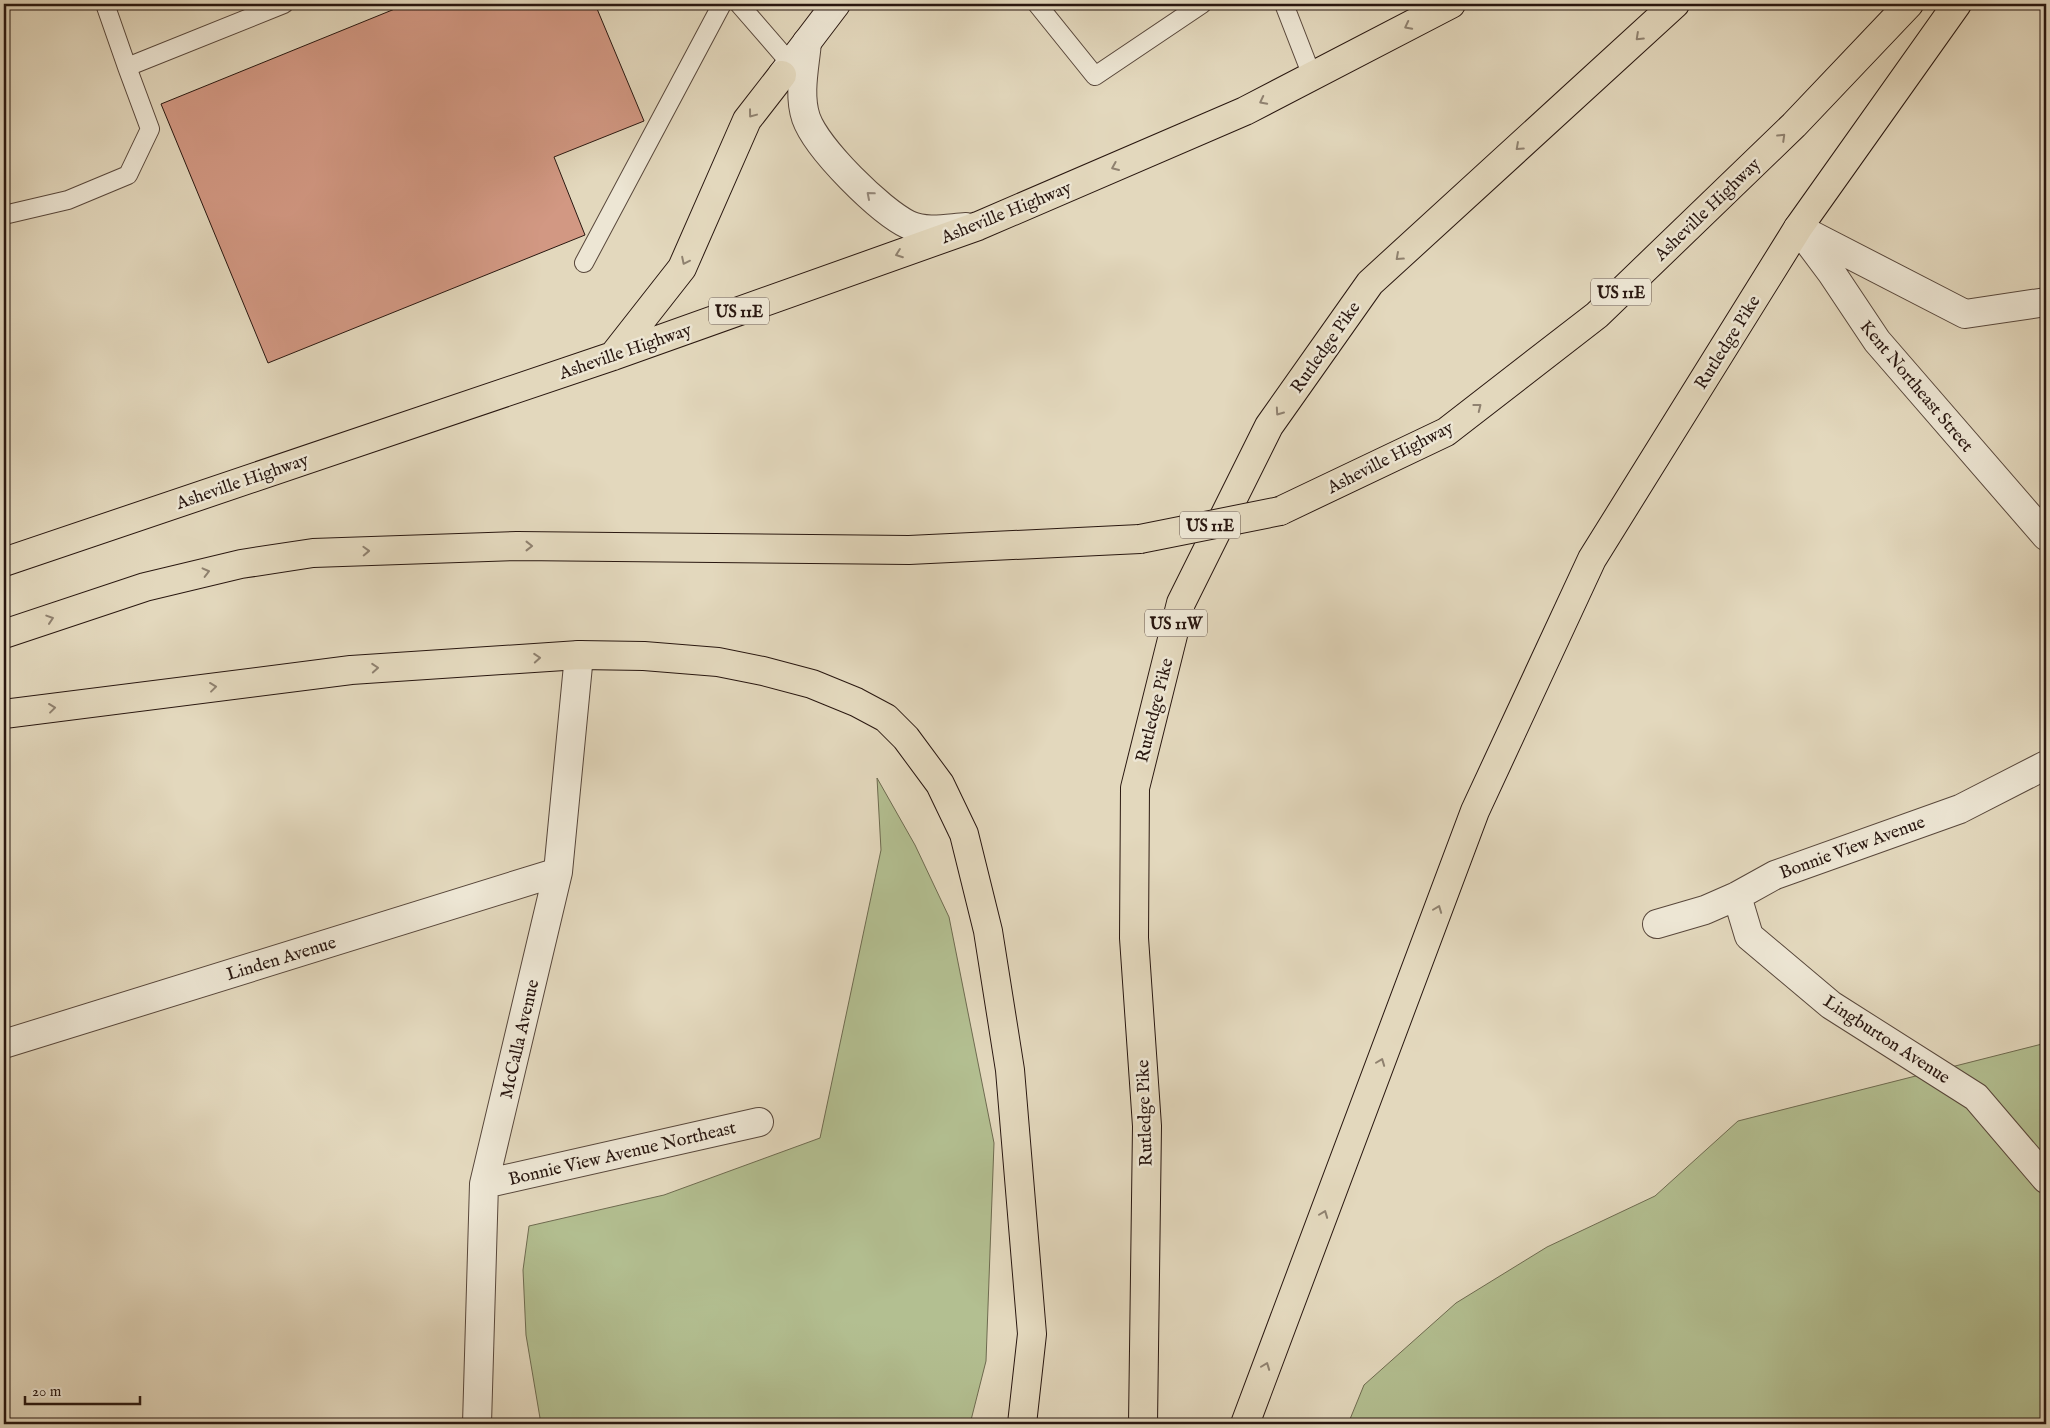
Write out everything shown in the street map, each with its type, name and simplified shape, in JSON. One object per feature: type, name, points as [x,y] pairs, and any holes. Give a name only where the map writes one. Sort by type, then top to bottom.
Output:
[{"type":"main road","name":"Asheville Highway","points":[[4,562],[613,356],[978,226],[1245,111],[1451,4]]},
{"type":"main road","name":"Rutledge Pike","points":[[1143,1424],[1146,1126],[1134,938],[1136,788],[1180,603],[1269,426],[1370,284],[1674,4]]},
{"type":"main road","name":"Asheville Highway","points":[[4,634],[145,587],[241,564],[313,553],[517,546],[909,550],[1140,539],[1280,511],[1446,432],[1597,315],[1794,125],[1909,4]]},
{"type":"main road","name":"Rutledge Pike","points":[[1244,1424],[1475,810],[1592,559],[1798,228],[1957,4]]},
{"type":"main road","points":[[613,356],[682,268],[747,120],[786,69]]},
{"type":"main road","points":[[4,714],[351,670],[579,655],[644,656],[718,662],[763,671],[812,684],[856,702],[886,718],[906,738],[940,784],[964,834],[988,931],[1010,1070],[1032,1334],[1022,1424]]},
{"type":"street","points":[[786,69],[836,4]]},
{"type":"street","points":[[807,42],[802,89],[806,118],[820,143],[856,183],[885,209],[910,225],[932,230],[978,226]]},
{"type":"street","points":[[1798,228],[1965,314],[2046,302]]},
{"type":"street","name":"Kent Northeast Street","points":[[1798,228],[1832,272],[1876,341],[2046,536]]},
{"type":"street","name":"McCalla Avenue","points":[[477,1424],[484,1184],[558,872],[579,655]]},
{"type":"street","name":"Bonnie View Avenue","points":[[1657,924],[1705,910],[1774,876],[1960,808],[2046,765]]},
{"type":"street","name":"Linden Avenue","points":[[4,1044],[558,872]]},
{"type":"street","name":"Lingburton Avenue","points":[[1736,896],[1749,936],[1831,1005],[1976,1097],[2046,1179]]},
{"type":"street","name":"Bonnie View Avenue Northeast","points":[[484,1184],[759,1122]]},
{"type":"lane","points":[[4,215],[68,200],[128,175],[150,129],[105,4]]},
{"type":"lane","points":[[127,68],[284,4]]},
{"type":"lane","points":[[584,263],[722,4]]},
{"type":"lane","points":[[739,4],[786,69]]},
{"type":"lane","points":[[1037,4],[1095,76],[1202,4]]},
{"type":"lane","points":[[1284,4],[1312,76]]},
{"type":"green space","points":[[877,778],[915,845],[949,917],[994,1143],[986,1361],[970,1424],[541,1424],[526,1335],[523,1270],[529,1226],[664,1195],[820,1138],[881,850]]},
{"type":"green space","points":[[2046,1043],[2046,1424],[1348,1424],[1364,1385],[1456,1303],[1547,1247],[1655,1196],[1738,1121]]},
{"type":"building","points":[[407,4],[595,4],[644,121],[554,157],[585,235],[268,363],[161,104]]}]
